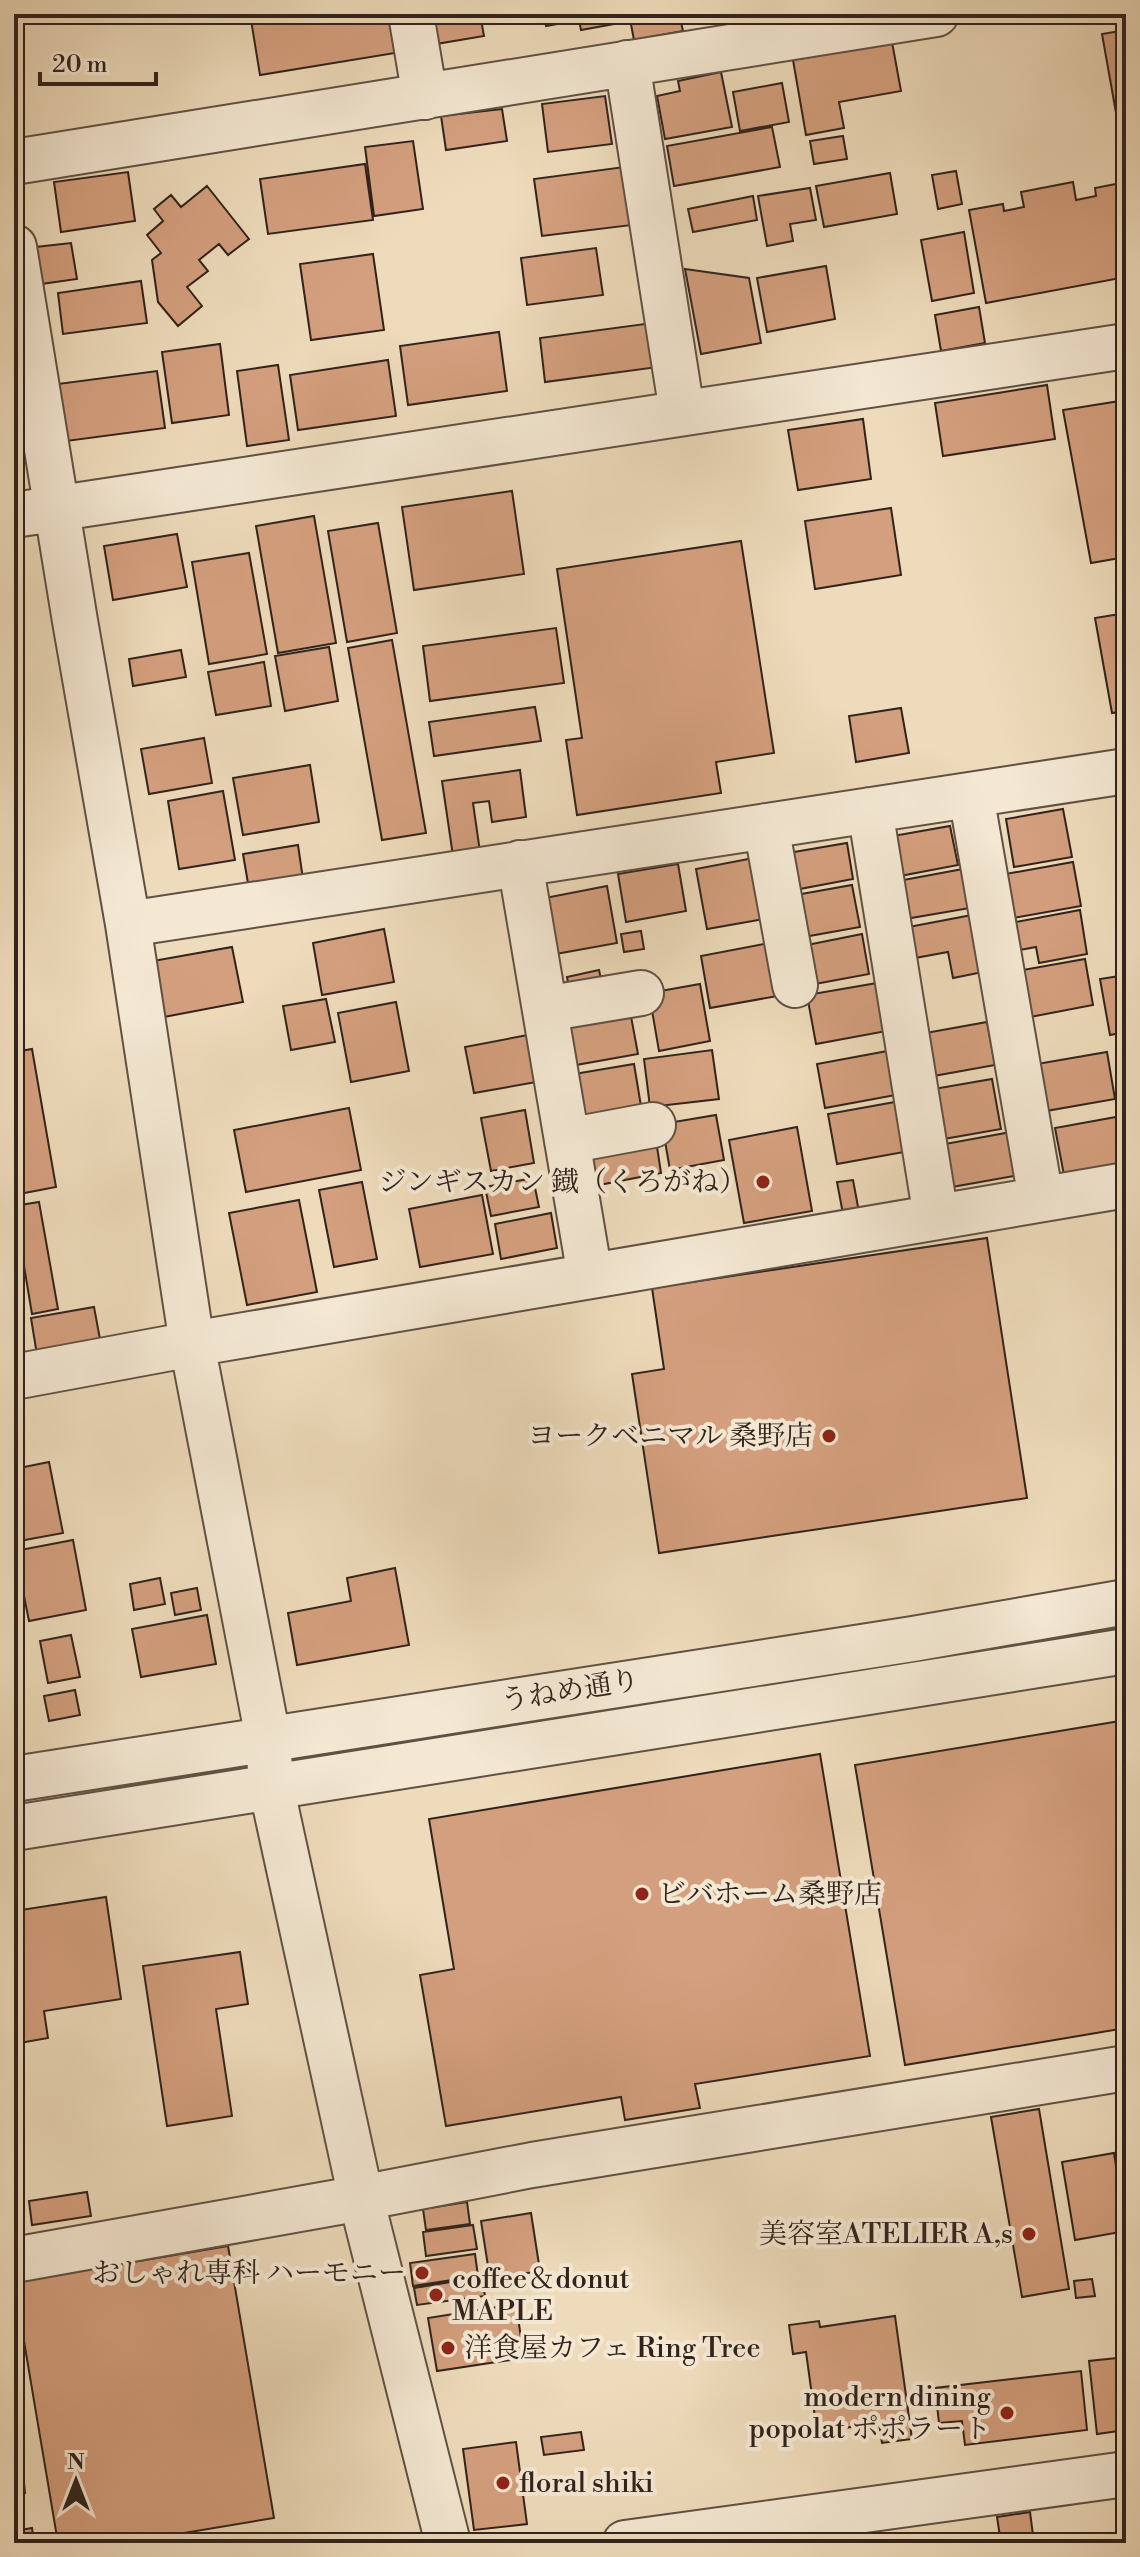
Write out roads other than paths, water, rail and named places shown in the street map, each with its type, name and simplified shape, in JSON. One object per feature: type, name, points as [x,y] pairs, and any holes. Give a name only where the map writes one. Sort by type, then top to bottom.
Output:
[{"type":"street","points":[[411,14],[425,97]]},
{"type":"street","points":[[14,162],[627,63],[823,23],[936,14]]},
{"type":"street","points":[[627,63],[682,412]]},
{"type":"street","points":[[14,247],[128,924],[192,1344],[268,1738],[271,1786],[361,2198],[448,2543]]},
{"type":"street","points":[[14,515],[1126,346]]},
{"type":"street","points":[[128,924],[1126,771]]},
{"type":"street","points":[[971,795],[1041,1199]]},
{"type":"street","points":[[870,810],[936,1217]]},
{"type":"street","points":[[766,826],[795,985]]},
{"type":"street","points":[[520,863],[590,1276]]},
{"type":"street","points":[[545,1009],[641,993]]},
{"type":"street","points":[[567,1141],[653,1125]]},
{"type":"street","points":[[14,1377],[1126,1185]]},
{"type":"street","name":"うねめ通り","points":[[14,1779],[913,1639],[1126,1602]]},
{"type":"street","name":"うねめ通り","points":[[14,1828],[1126,1651]]},
{"type":"street","points":[[14,2260],[532,2165],[1126,2068]]},
{"type":"street","points":[[625,2543],[1126,2474]]},
{"type":"place","name":"ジンギスカン 鐡（くろがね）","points":[[763,1182]]},
{"type":"place","name":"ヨークベニマル 桑野店","points":[[829,1436]]},
{"type":"place","name":"ビバホーム桑野店","points":[[642,1894]]},
{"type":"place","name":"美容室ATELIER A,s","points":[[1029,2234]]},
{"type":"place","name":"おしゃれ専科 ハーモニー","points":[[422,2273]]},
{"type":"place","name":"coffee＆donut MAPLE","points":[[436,2295]]},
{"type":"place","name":"洋食屋カフェ Ring Tree","points":[[448,2348]]},
{"type":"place","name":"modern dining popolat ポポラート","points":[[1007,2413]]},
{"type":"place","name":"floral shiki","points":[[503,2483]]}]
